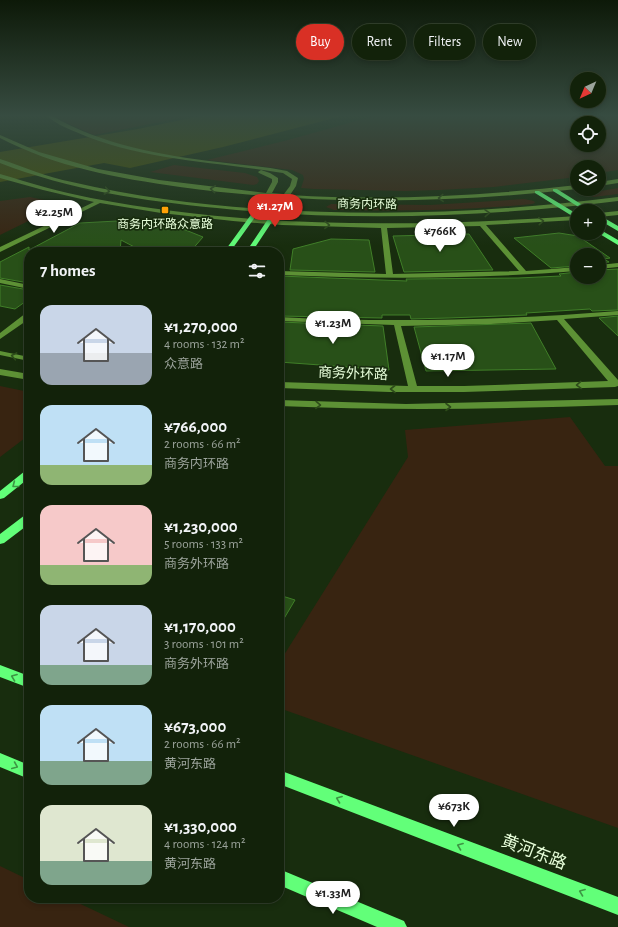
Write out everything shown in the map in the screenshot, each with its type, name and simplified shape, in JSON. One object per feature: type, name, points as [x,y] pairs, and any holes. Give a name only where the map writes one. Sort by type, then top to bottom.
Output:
[{"type":"main road","points":[[554,190],[577,204]]},
{"type":"main road","points":[[537,192],[570,213]]},
{"type":"main road","points":[[231,247],[268,195]]},
{"type":"main road","points":[[252,247],[286,196]]},
{"type":"main road","points":[[606,221],[618,229]]},
{"type":"main road","points":[[606,235],[618,243]]},
{"type":"main road","points":[[0,496],[24,477]]},
{"type":"main road","points":[[0,540],[24,522]]},
{"type":"main road","points":[[0,671],[24,680]]},
{"type":"main road","points":[[0,760],[24,770]]},
{"type":"main road","name":"黄河东路","points":[[284,779],[618,906]]},
{"type":"main road","points":[[284,879],[398,927]]},
{"type":"street","name":"商务内环路","points":[[56,159],[113,174],[178,185],[268,195],[407,199],[473,197],[570,188]]},
{"type":"street","points":[[171,159],[268,174],[275,178],[275,182],[268,195]]},
{"type":"street","points":[[194,159],[289,173],[296,178],[286,196]]},
{"type":"street","name":"商务内环路","points":[[0,161],[38,175],[69,183],[156,199],[275,212],[341,215],[414,215],[496,212],[570,206]]},
{"type":"street","points":[[0,176],[39,188],[100,201],[165,212],[268,222],[384,226],[482,224],[570,218]]},
{"type":"street","points":[[606,183],[618,181]]},
{"type":"street","points":[[0,243],[91,199]]},
{"type":"street","name":"商务内环路","points":[[587,204],[618,200]]},
{"type":"street","points":[[0,250],[100,201]]},
{"type":"street","points":[[606,215],[618,213]]},
{"type":"street","points":[[482,224],[524,273]]},
{"type":"street","points":[[384,226],[390,276]]},
{"type":"street","points":[[606,266],[618,265]]},
{"type":"street","points":[[284,273],[390,276],[524,273],[570,270]]},
{"type":"street","points":[[0,281],[24,286]]},
{"type":"street","points":[[284,319],[397,323],[472,322],[559,318],[618,313]]},
{"type":"street","points":[[559,318],[616,384]]},
{"type":"street","points":[[0,337],[24,319]]},
{"type":"street","points":[[397,323],[413,389]]},
{"type":"street","points":[[0,353],[24,358]]},
{"type":"street","points":[[0,372],[24,376]]},
{"type":"street","name":"商务外环路","points":[[284,385],[413,389],[616,384]]},
{"type":"street","points":[[284,403],[406,407],[510,406],[618,402]]},
{"type":"shaded area","points":[[0,159],[169,159],[130,168],[104,163],[0,182]]},
{"type":"shaded area","points":[[618,159],[618,170],[606,172],[606,160],[570,160],[570,178],[494,187],[439,190],[404,191],[301,188],[304,179],[303,175],[292,170],[207,160]]},
{"type":"shaded area","points":[[174,165],[245,173],[257,177],[259,181],[257,184],[253,185],[150,172]]},
{"type":"shaded area","points":[[618,188],[618,194],[606,196],[606,190]]},
{"type":"shaded area","points":[[30,197],[63,204],[0,235],[0,201]]},
{"type":"shaded area","points":[[524,199],[534,201],[535,203],[482,208],[433,210],[334,210],[326,207],[331,204],[430,205]]},
{"type":"shaded area","points":[[0,386],[24,391],[24,439],[0,457]]},
{"type":"shaded area","points":[[570,417],[605,466],[618,466],[618,828],[284,710],[284,655],[408,457],[405,430]]},
{"type":"shaded area","points":[[0,866],[24,878],[24,903],[79,903],[129,927],[0,927]]},
{"type":"building","points":[[117,221],[178,227],[203,237],[194,247],[134,247],[121,240],[120,247],[35,247],[80,223]]},
{"type":"building","points":[[559,233],[570,235],[570,240],[584,240],[595,248],[570,248],[570,267],[551,268],[514,238]]},
{"type":"building","points":[[469,234],[493,270],[404,272],[393,236]]},
{"type":"building","points":[[331,239],[369,240],[375,272],[290,270],[293,249]]},
{"type":"building","points":[[24,250],[24,282],[0,278],[0,262]]},
{"type":"building","points":[[618,269],[618,310],[592,311],[590,309],[526,313],[527,315],[411,319],[410,315],[382,315],[382,318],[284,316],[284,276],[407,281],[406,279],[561,276],[559,274],[570,273],[570,284],[606,284],[606,270]]},
{"type":"building","points":[[0,285],[24,289],[24,303],[15,309],[0,306]]},
{"type":"building","points":[[618,316],[618,336],[599,318]]},
{"type":"building","points":[[284,322],[383,326],[389,370],[284,362]]},
{"type":"building","points":[[531,323],[556,369],[426,371],[414,327]]},
{"type":"building","points":[[284,597],[295,600],[284,619]]},
{"type":"place","name":"商务内环路众意路","points":[[165,210]]}]
